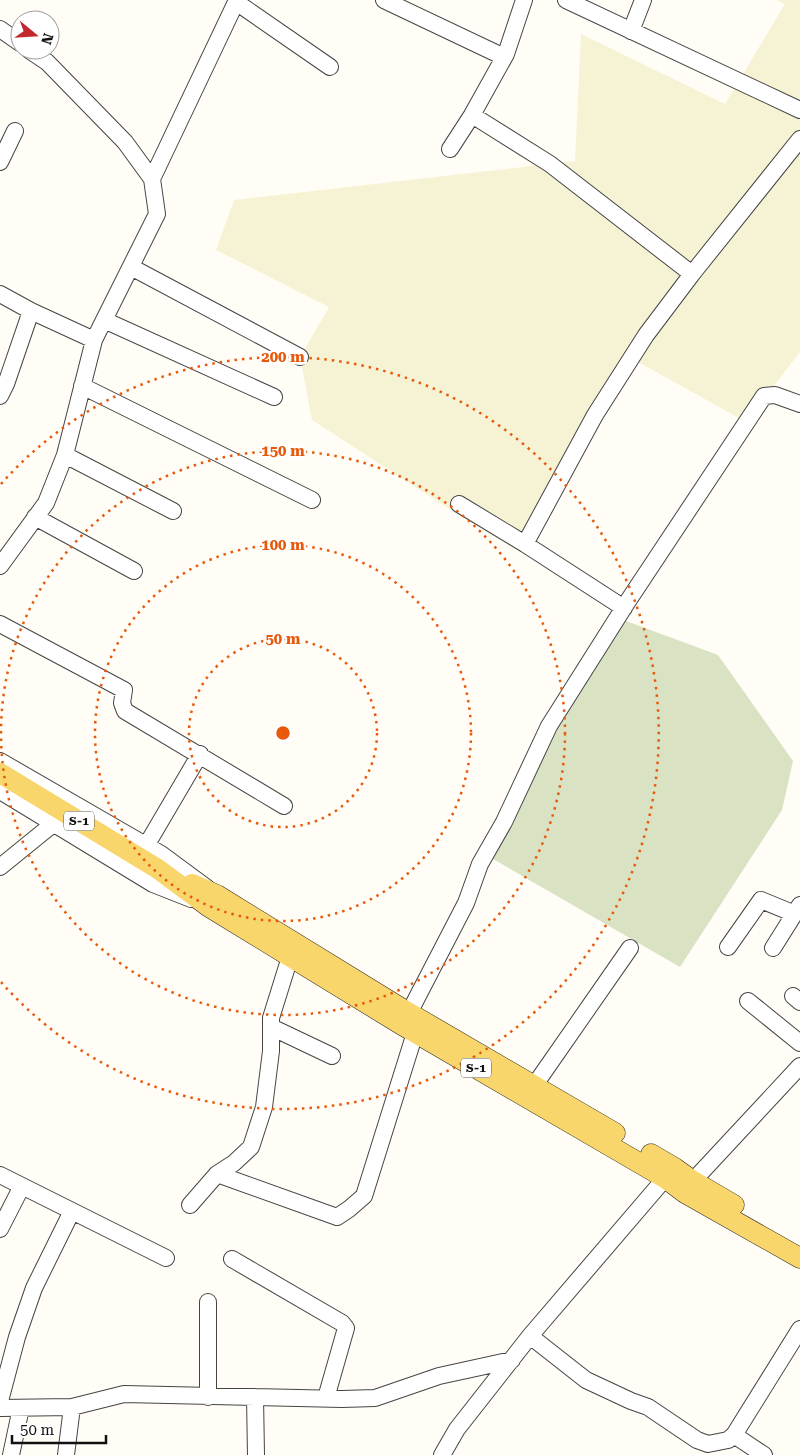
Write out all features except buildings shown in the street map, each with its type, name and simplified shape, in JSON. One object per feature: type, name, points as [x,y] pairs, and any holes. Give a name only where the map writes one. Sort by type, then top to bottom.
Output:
[{"type":"main road","name":"S-1","points":[[0,773],[158,869],[534,1086],[670,1173],[685,1193],[800,1258]]},
{"type":"main road","name":"S-1","points":[[213,901],[290,957],[415,1033],[670,1173],[692,1181],[800,1242]]},
{"type":"street","points":[[384,0],[504,58]]},
{"type":"street","points":[[450,149],[472,115],[504,58],[524,0]]},
{"type":"street","points":[[566,0],[800,110]]},
{"type":"street","points":[[631,31],[643,0]]},
{"type":"street","points":[[152,179],[236,1],[330,67]]},
{"type":"street","points":[[0,566],[46,503],[65,456],[94,340],[157,214],[152,179],[125,142],[44,60]]},
{"type":"street","points":[[472,115],[550,164],[692,274]]},
{"type":"street","points":[[0,162],[15,131]]},
{"type":"street","points":[[525,544],[595,415],[646,335],[692,274],[800,139]]},
{"type":"street","points":[[131,266],[300,357]]},
{"type":"street","points":[[0,294],[31,311],[94,340]]},
{"type":"street","points":[[0,396],[6,384],[31,311]]},
{"type":"street","points":[[104,320],[274,397]]},
{"type":"street","points":[[82,386],[312,500]]},
{"type":"street","points":[[409,1013],[466,904],[480,864],[504,822],[549,726],[624,608],[764,396],[775,395],[800,404]]},
{"type":"street","points":[[65,456],[173,511]]},
{"type":"street","points":[[459,504],[624,608]]},
{"type":"street","points":[[35,517],[134,571]]},
{"type":"street","points":[[0,624],[124,690],[122,703],[126,711],[284,806]]},
{"type":"street","points":[[146,846],[200,754]]},
{"type":"street","points":[[0,761],[161,854],[213,901]]},
{"type":"street","points":[[0,791],[154,884],[213,901]]},
{"type":"street","points":[[0,868],[53,824]]},
{"type":"street","points":[[728,947],[761,900],[797,909],[773,948]]},
{"type":"street","points":[[534,1086],[630,948]]},
{"type":"street","points":[[190,1205],[217,1174],[234,1163],[251,1147],[264,1107],[271,1052],[271,1018],[290,957]]},
{"type":"street","points":[[748,1001],[800,1044]]},
{"type":"street","points":[[271,1027],[332,1056]]},
{"type":"street","points":[[217,1174],[337,1217],[349,1209],[364,1196],[415,1033]]},
{"type":"street","points":[[692,1181],[800,1066]]},
{"type":"street","points":[[442,1455],[457,1429],[530,1336],[670,1173]]},
{"type":"street","points":[[0,1175],[166,1258]]},
{"type":"street","points":[[0,1229],[22,1186]]},
{"type":"street","points":[[0,1401],[17,1337],[34,1288],[72,1211]]},
{"type":"street","points":[[232,1260],[342,1323],[346,1328],[326,1398]]},
{"type":"street","points":[[208,1302],[208,1397]]},
{"type":"street","points":[[530,1336],[586,1380],[648,1407],[696,1440],[708,1444],[728,1440],[734,1435],[800,1329]]},
{"type":"street","points":[[0,1408],[72,1407],[124,1394],[208,1397],[375,1398],[439,1376],[512,1360]]},
{"type":"street","points":[[255,1397],[256,1455]]},
{"type":"street","points":[[66,1455],[72,1407]]},
{"type":"street","points":[[10,1455],[21,1408]]},
{"type":"street","points":[[734,1435],[764,1455]]},
{"type":"shaded area","points":[[777,0],[800,0],[800,352],[746,422],[631,358],[522,550],[454,512],[312,420],[300,357],[329,307],[216,250],[234,200],[575,161],[581,34],[725,104],[785,4]]},
{"type":"green space","points":[[618,618],[718,655],[793,761],[782,810],[680,967],[486,855]]}]
